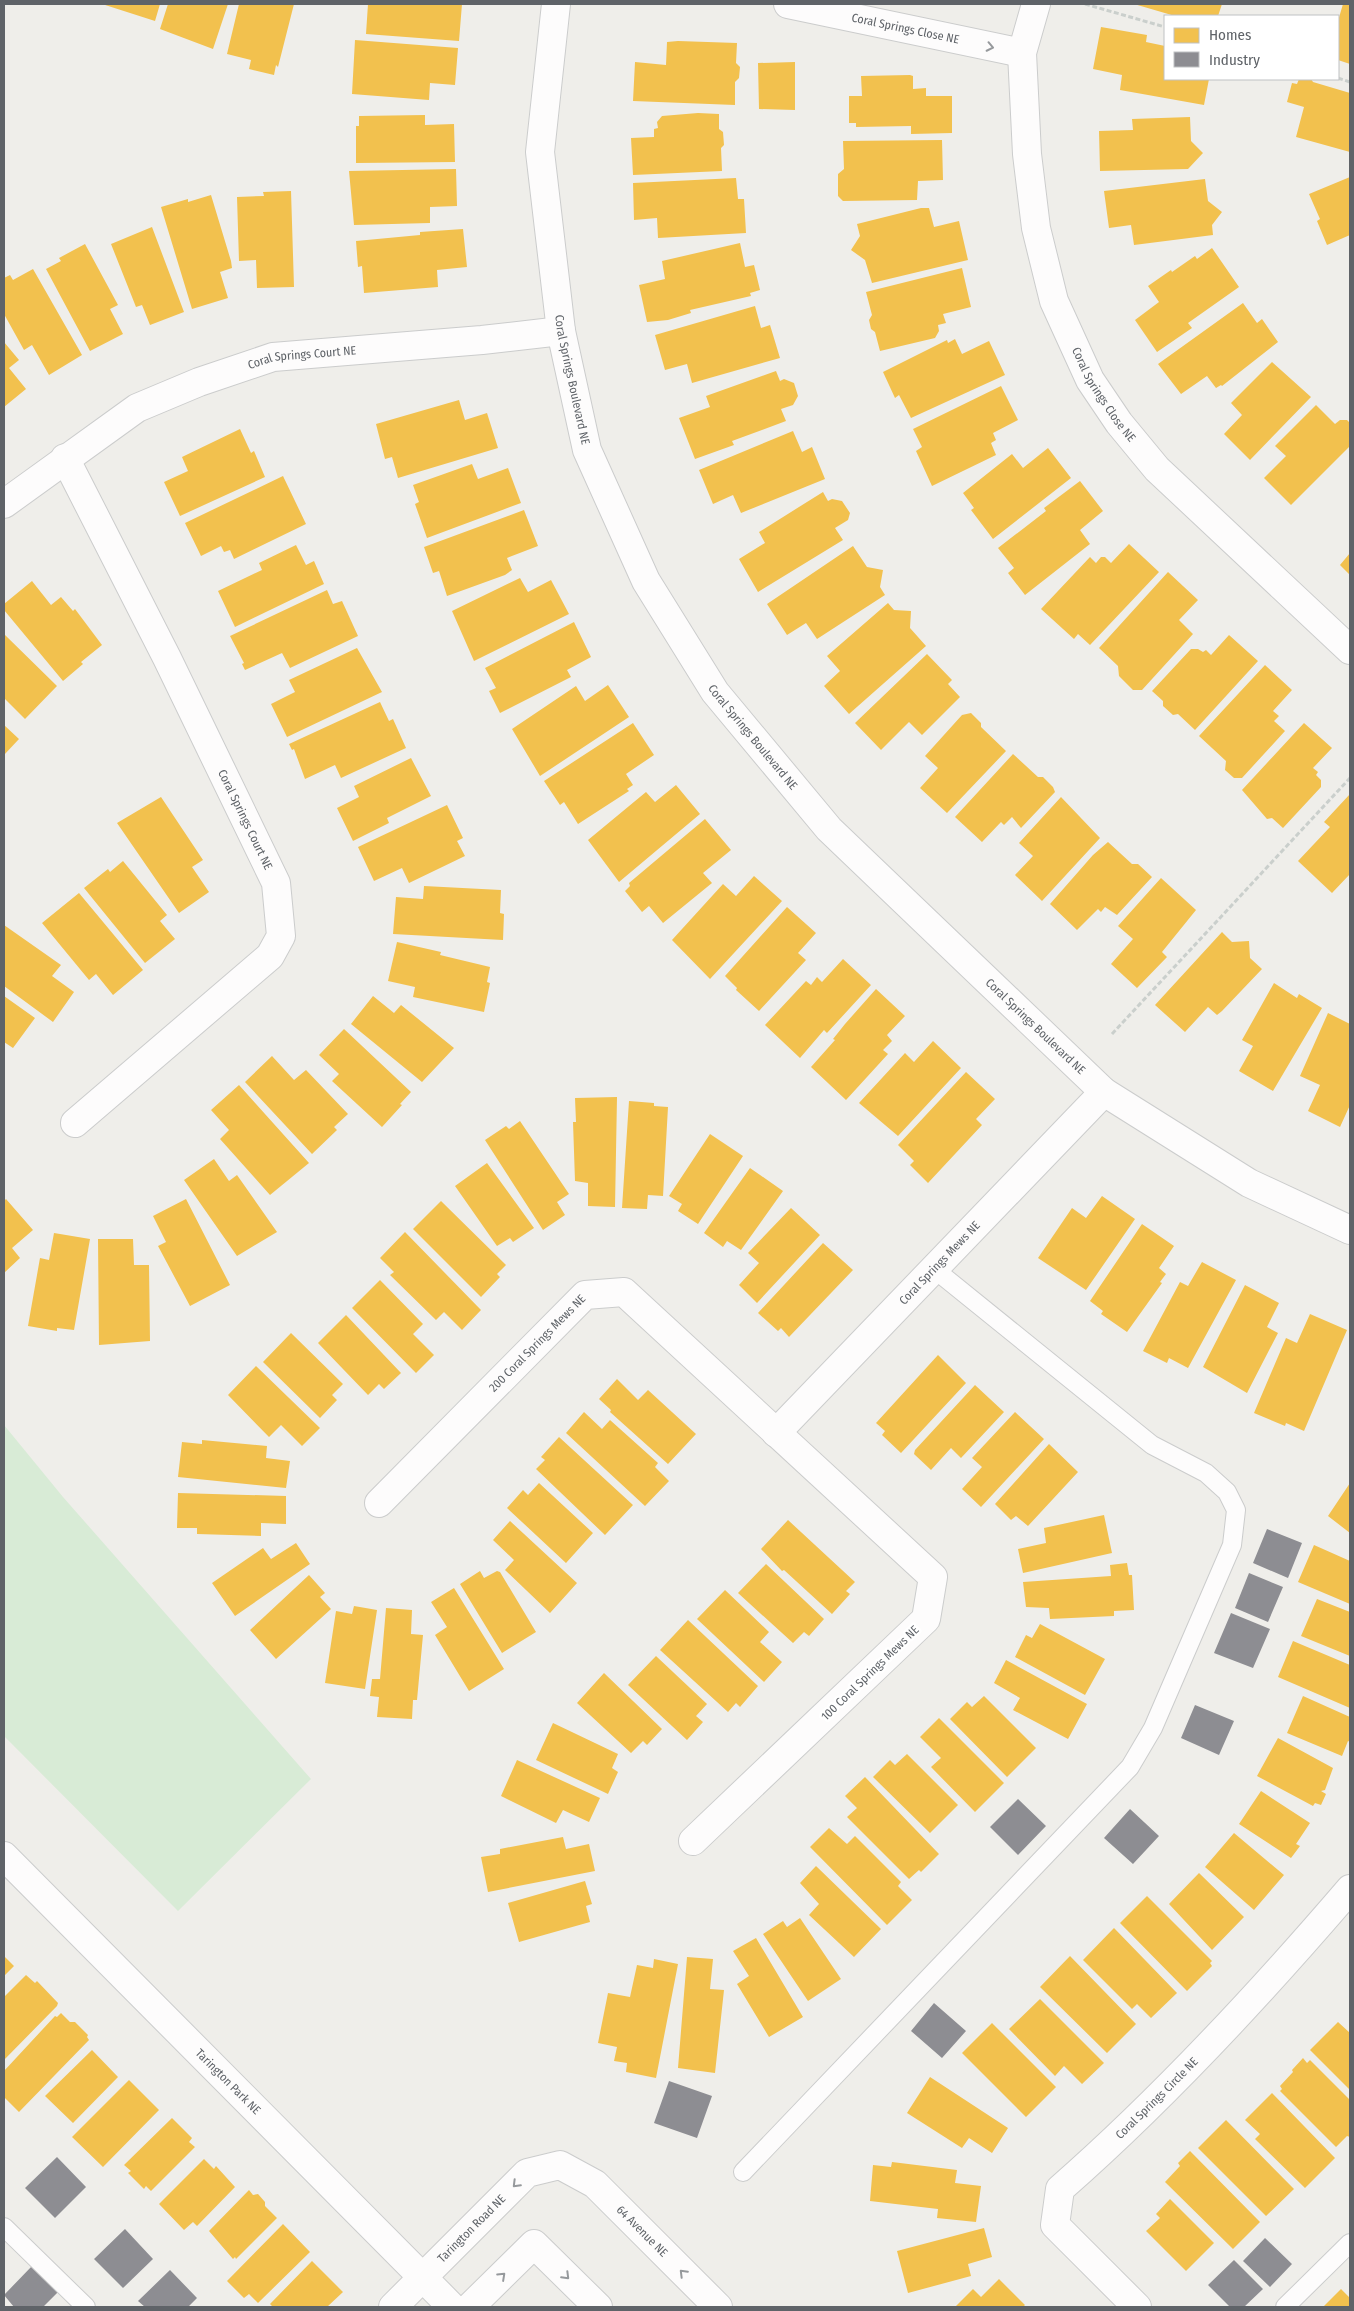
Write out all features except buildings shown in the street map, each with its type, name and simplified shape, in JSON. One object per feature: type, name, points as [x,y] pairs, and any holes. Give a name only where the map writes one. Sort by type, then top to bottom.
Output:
[{"type":"street","name":"Coral Springs Boulevard NE","points":[[556,4],[540,152],[561,331],[587,450],[646,581],[716,692],[829,828],[1104,1092],[1248,1183],[1350,1230]]},
{"type":"street","name":"Coral Springs Close NE","points":[[788,4],[1022,53]]},
{"type":"street","name":"Coral Springs Close NE","points":[[1036,4],[1022,53],[1027,154],[1036,228],[1054,301],[1090,380],[1120,423],[1158,470],[1350,650]]},
{"type":"street","name":"Coral Springs Court NE","points":[[4,504],[65,458],[137,408],[198,382],[273,357],[482,340],[561,331]]},
{"type":"street","name":"Coral Springs Court NE","points":[[65,458],[167,658],[276,884],[281,936],[270,956],[75,1123]]},
{"type":"street","name":"Coral Springs Mews NE","points":[[776,1433],[1104,1092]]},
{"type":"street","name":"200 Coral Springs Mews NE","points":[[379,1503],[585,1295],[624,1292],[776,1433]]},
{"type":"street","name":"100 Coral Springs Mews NE","points":[[693,1842],[926,1619],[934,1577],[776,1433]]},
{"type":"street","name":"Tarington Park NE","points":[[4,1856],[452,2307]]},
{"type":"street","name":"Coral Springs Circle NE","points":[[1137,2307],[1055,2225],[1060,2188],[1114,2141],[1270,1982],[1350,1889]]},
{"type":"street","name":"Tarington Road NE","points":[[393,2307],[527,2173],[560,2165]]},
{"type":"street","name":"64 Avenue NE","points":[[560,2165],[595,2184],[718,2307]]},
{"type":"street","points":[[470,2307],[534,2244],[598,2307]]},
{"type":"lane","points":[[743,2172],[1130,1767],[1153,1728],[1232,1545],[1236,1510],[1227,1492],[1206,1473],[1152,1445],[933,1268]]},
{"type":"lane","points":[[4,2227],[86,2307]]},
{"type":"lane","points":[[1285,2307],[1350,2243]]},
{"type":"path","points":[[1086,4],[1164,27]]},
{"type":"path","points":[[1112,1034],[1350,778]]},
{"type":"green space","points":[[4,1425],[63,1497],[311,1779],[178,1911],[4,1736]]}]
